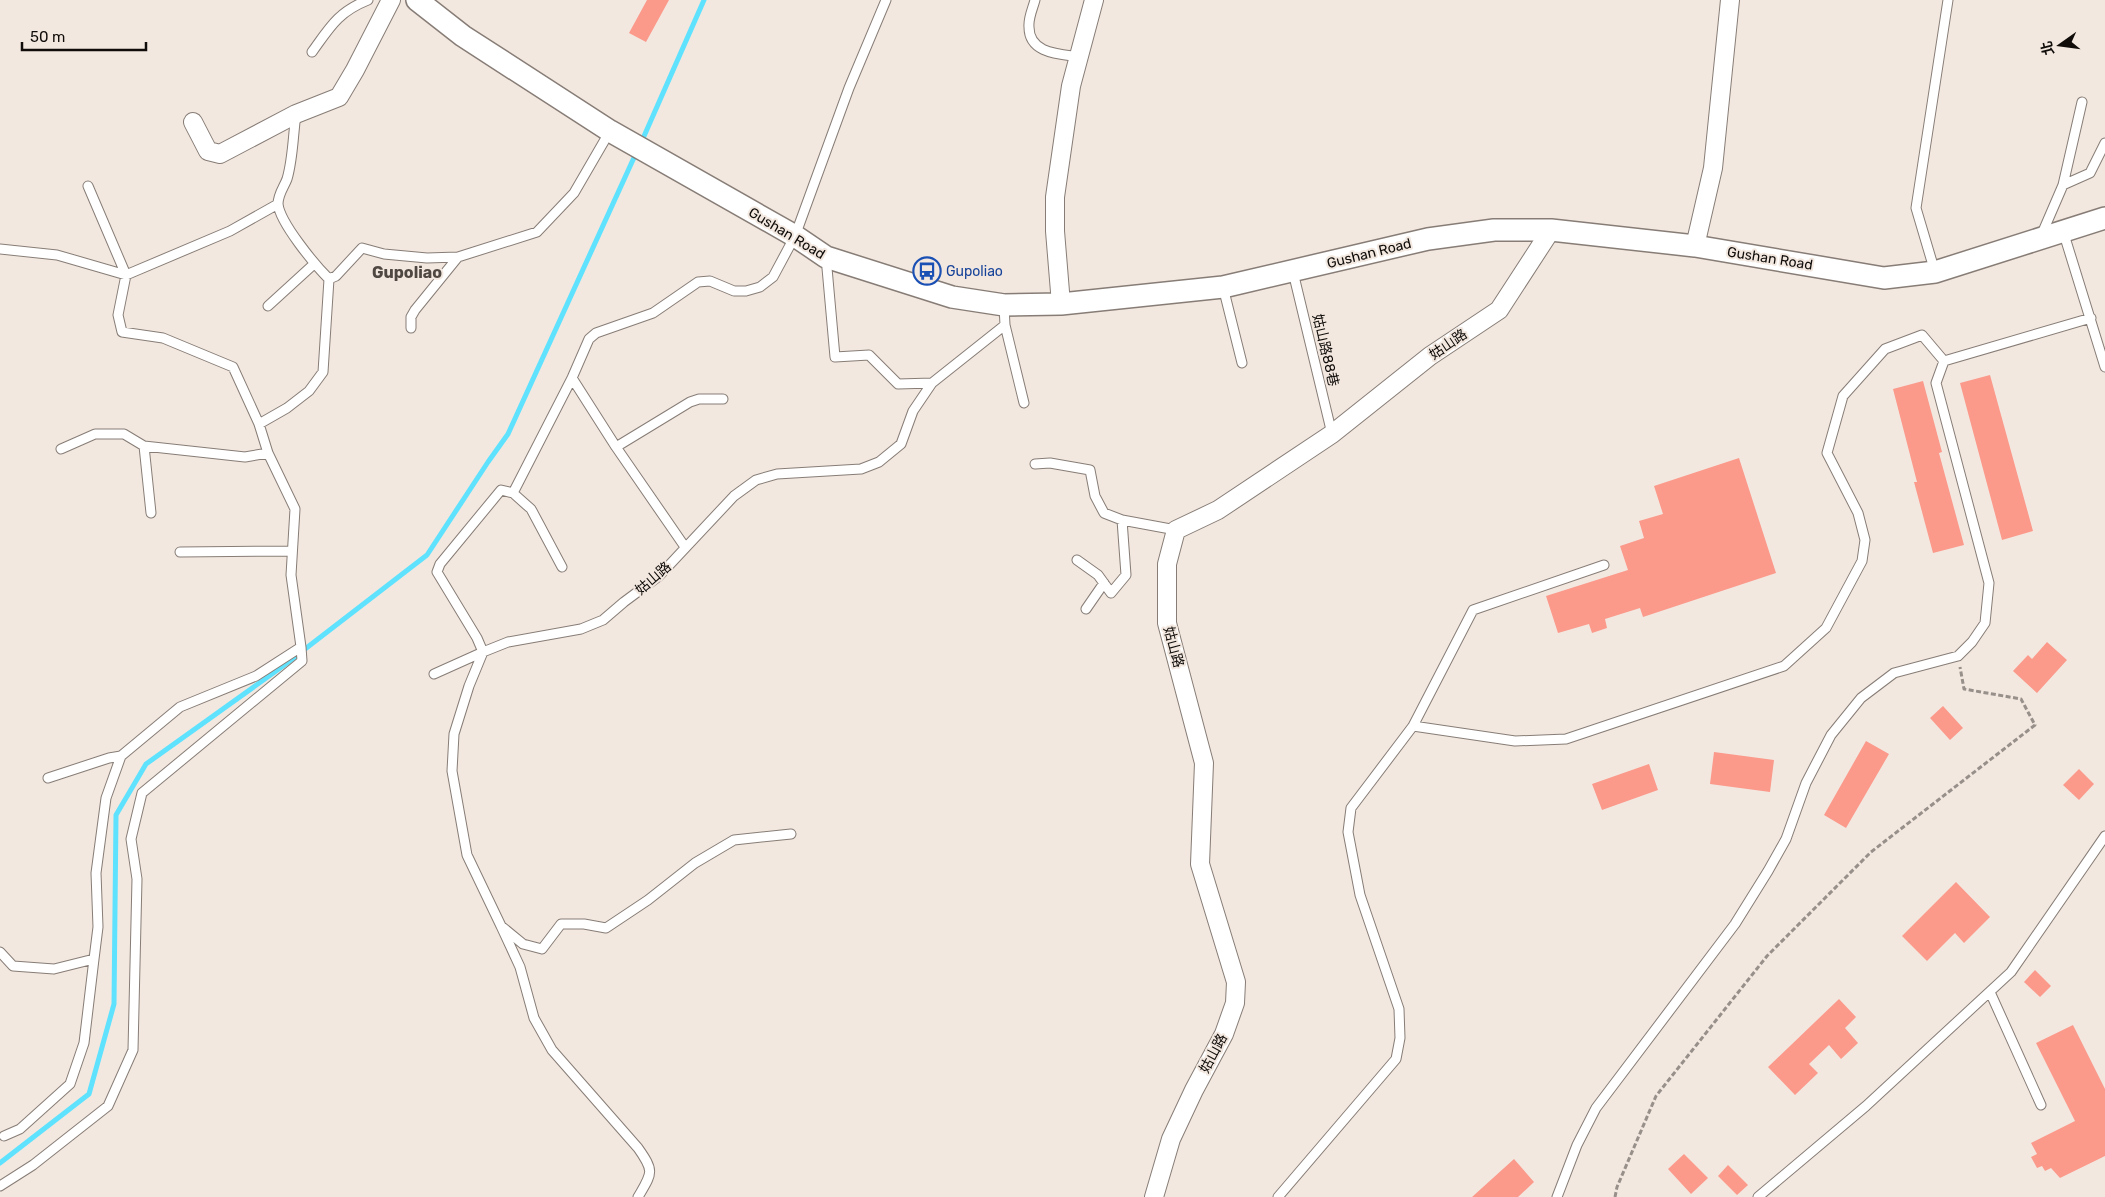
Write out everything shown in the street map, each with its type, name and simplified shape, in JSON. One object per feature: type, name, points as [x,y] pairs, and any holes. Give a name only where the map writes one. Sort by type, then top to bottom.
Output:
[{"type":"street","points":[[194,122],[208,151],[220,154],[296,114],[338,97],[355,70],[391,0]]},
{"type":"street","points":[[418,0],[463,36],[618,136]]},
{"type":"street","points":[[1061,304],[1055,230],[1055,197],[1071,86],[1094,0]]},
{"type":"street","points":[[1695,246],[1713,168],[1730,0]]},
{"type":"street","name":"Gushan Road","points":[[618,136],[795,236],[826,257],[1005,315],[1061,304],[1223,287],[1428,239],[1494,230],[1552,230],[1695,246],[1884,278],[1935,272],[2038,241],[2105,218]]},
{"type":"street","name":"姑山路","points":[[1154,1197],[1171,1140],[1194,1090],[1224,1034],[1235,1003],[1236,982],[1200,864],[1204,762],[1167,623],[1167,564],[1176,530],[1218,510],[1332,434],[1430,356],[1499,310],[1552,230]]},
{"type":"lane","points":[[312,52],[338,17],[356,5],[368,0]]},
{"type":"lane","points":[[513,493],[572,378],[589,339],[596,333],[653,313],[698,282],[710,281],[734,291],[760,288],[773,277],[795,236],[849,88],[886,0]]},
{"type":"lane","points":[[1035,0],[1029,26],[1032,41],[1045,52],[1080,57]]},
{"type":"lane","points":[[1935,272],[1916,208],[1948,0]]},
{"type":"lane","points":[[2038,241],[2063,185],[2082,102]]},
{"type":"lane","points":[[296,114],[287,178],[279,194],[278,204],[282,217],[314,264],[330,279]]},
{"type":"lane","points":[[330,279],[336,276],[362,248],[384,254],[427,258],[458,257],[537,232],[574,193],[618,136]]},
{"type":"lane","points":[[2063,185],[2090,173],[2105,143]]},
{"type":"lane","points":[[0,1186],[33,1165],[108,1106],[133,1050],[137,879],[131,839],[142,793],[302,661],[291,575],[295,509],[268,453],[258,424],[233,367],[163,338],[122,332],[118,315],[126,275],[88,186]]},
{"type":"lane","points":[[0,249],[57,255],[126,275],[230,231],[278,204]]},
{"type":"lane","points":[[2063,231],[2105,367]]},
{"type":"lane","points":[[411,328],[411,317],[414,310],[458,257]]},
{"type":"lane","points":[[826,257],[835,357],[868,355],[898,384],[932,383]]},
{"type":"lane","points":[[268,306],[314,264]]},
{"type":"lane","name":"姑山路88巷","points":[[1293,272],[1332,434]]},
{"type":"lane","points":[[258,424],[288,408],[309,390],[323,372],[330,279]]},
{"type":"lane","points":[[1223,287],[1242,363]]},
{"type":"lane","points":[[1005,315],[1024,403]]},
{"type":"lane","name":"姑山路","points":[[434,674],[508,642],[581,629],[603,620],[659,576],[734,496],[756,480],[777,474],[860,469],[884,458],[901,444],[913,411],[932,383],[1005,315]]},
{"type":"lane","points":[[1944,362],[2091,318]]},
{"type":"lane","points":[[1413,726],[1515,741],[1566,739],[1784,666],[1826,628],[1862,561],[1865,540],[1858,513],[1827,453],[1843,396],[1885,350],[1922,335],[1944,362]]},
{"type":"lane","points":[[1557,1197],[1577,1145],[1596,1108],[1735,924],[1768,871],[1786,839],[1806,783],[1831,735],[1861,698],[1894,673],[1958,656],[1972,642],[1985,623],[1989,583],[1936,383],[1944,362]]},
{"type":"lane","points":[[572,378],[685,547]]},
{"type":"lane","points":[[616,446],[690,402],[699,399],[723,399]]},
{"type":"lane","points":[[61,449],[95,434],[124,434],[144,446],[245,457],[268,453]]},
{"type":"lane","points":[[144,446],[151,513]]},
{"type":"lane","points":[[1035,464],[1050,463],[1090,470],[1095,496],[1104,513],[1122,520],[1176,530]]},
{"type":"lane","points":[[562,567],[531,509],[513,493],[501,490],[440,564],[438,572],[477,638],[483,652],[469,686],[454,734],[452,771],[467,855],[520,967],[534,1018],[552,1050],[638,1148],[650,1165],[650,1177],[638,1197]]},
{"type":"lane","points":[[1077,560],[1098,575],[1111,593],[1126,576],[1122,520]]},
{"type":"lane","points":[[180,552],[292,551]]},
{"type":"lane","points":[[1278,1197],[1396,1059],[1400,1038],[1399,1009],[1360,895],[1348,832],[1351,808],[1413,726],[1473,610],[1604,565]]},
{"type":"lane","points":[[1086,609],[1104,583]]},
{"type":"lane","points":[[48,778],[121,756],[180,708],[256,676],[301,648]]},
{"type":"lane","points":[[4,1136],[20,1129],[70,1084],[84,1043],[98,927],[96,873],[106,798],[121,756]]},
{"type":"lane","points":[[501,926],[523,944],[542,950],[561,924],[584,924],[606,928],[648,900],[695,863],[734,840],[791,834]]},
{"type":"lane","points":[[1758,1197],[1866,1106],[2012,972],[2105,836]]},
{"type":"lane","points":[[0,952],[13,966],[54,970],[94,959]]},
{"type":"lane","points":[[1990,992],[2041,1105]]},
{"type":"path","points":[[1614,1197],[1656,1096],[1766,956],[1871,852],[2035,725],[2021,699],[1964,689],[1958,656]]},
{"type":"building","points":[[647,0],[669,0],[646,42],[629,33]]},
{"type":"building","points":[[1990,375],[2033,531],[2002,540],[1960,383]]},
{"type":"building","points":[[1923,381],[1942,452],[1939,453],[1964,545],[1933,553],[1914,482],[1917,482],[1893,389]]},
{"type":"building","points":[[1739,458],[1776,573],[1643,617],[1640,608],[1605,619],[1607,628],[1592,633],[1589,624],[1558,633],[1546,596],[1628,570],[1620,546],[1644,538],[1639,521],[1663,514],[1654,486]]},
{"type":"building","points":[[2047,642],[2067,660],[2037,693],[2013,671],[2028,655],[2032,659]]},
{"type":"building","points":[[1943,706],[1963,728],[1950,740],[1930,718]]},
{"type":"building","points":[[1866,741],[1889,754],[1846,828],[1824,815]]},
{"type":"building","points":[[1714,752],[1774,760],[1770,792],[1710,784]]},
{"type":"building","points":[[1649,764],[1658,790],[1602,810],[1592,784]]},
{"type":"building","points":[[2079,769],[2094,784],[2079,800],[2063,785]]},
{"type":"building","points":[[1956,882],[1990,917],[1964,943],[1955,933],[1927,961],[1902,936]]},
{"type":"building","points":[[2035,970],[2051,986],[2040,997],[2024,982]]},
{"type":"building","points":[[1839,999],[1856,1017],[1845,1028],[1858,1043],[1841,1059],[1829,1045],[1809,1064],[1818,1073],[1795,1095],[1768,1067]]},
{"type":"building","points":[[2073,1025],[2105,1089],[2105,1156],[2060,1178],[2051,1168],[2045,1171],[2042,1166],[2037,1168],[2031,1157],[2037,1154],[2031,1143],[2075,1121],[2036,1043]]},
{"type":"building","points":[[1684,1154],[1708,1178],[1691,1194],[1668,1169]]},
{"type":"building","points":[[1514,1159],[1534,1182],[1518,1197],[1472,1197]]},
{"type":"building","points":[[1728,1165],[1748,1185],[1737,1195],[1718,1176]]},
{"type":"waterway","points":[[641,143],[704,0]]},
{"type":"waterway","points":[[0,1163],[89,1094],[114,1004],[116,815],[146,764],[283,666],[427,555],[508,434],[637,151]]},
{"type":"place","name":"Gupoliao","points":[[927,271]]},
{"type":"district","name":"Gupoliao","points":[[407,272]]}]
